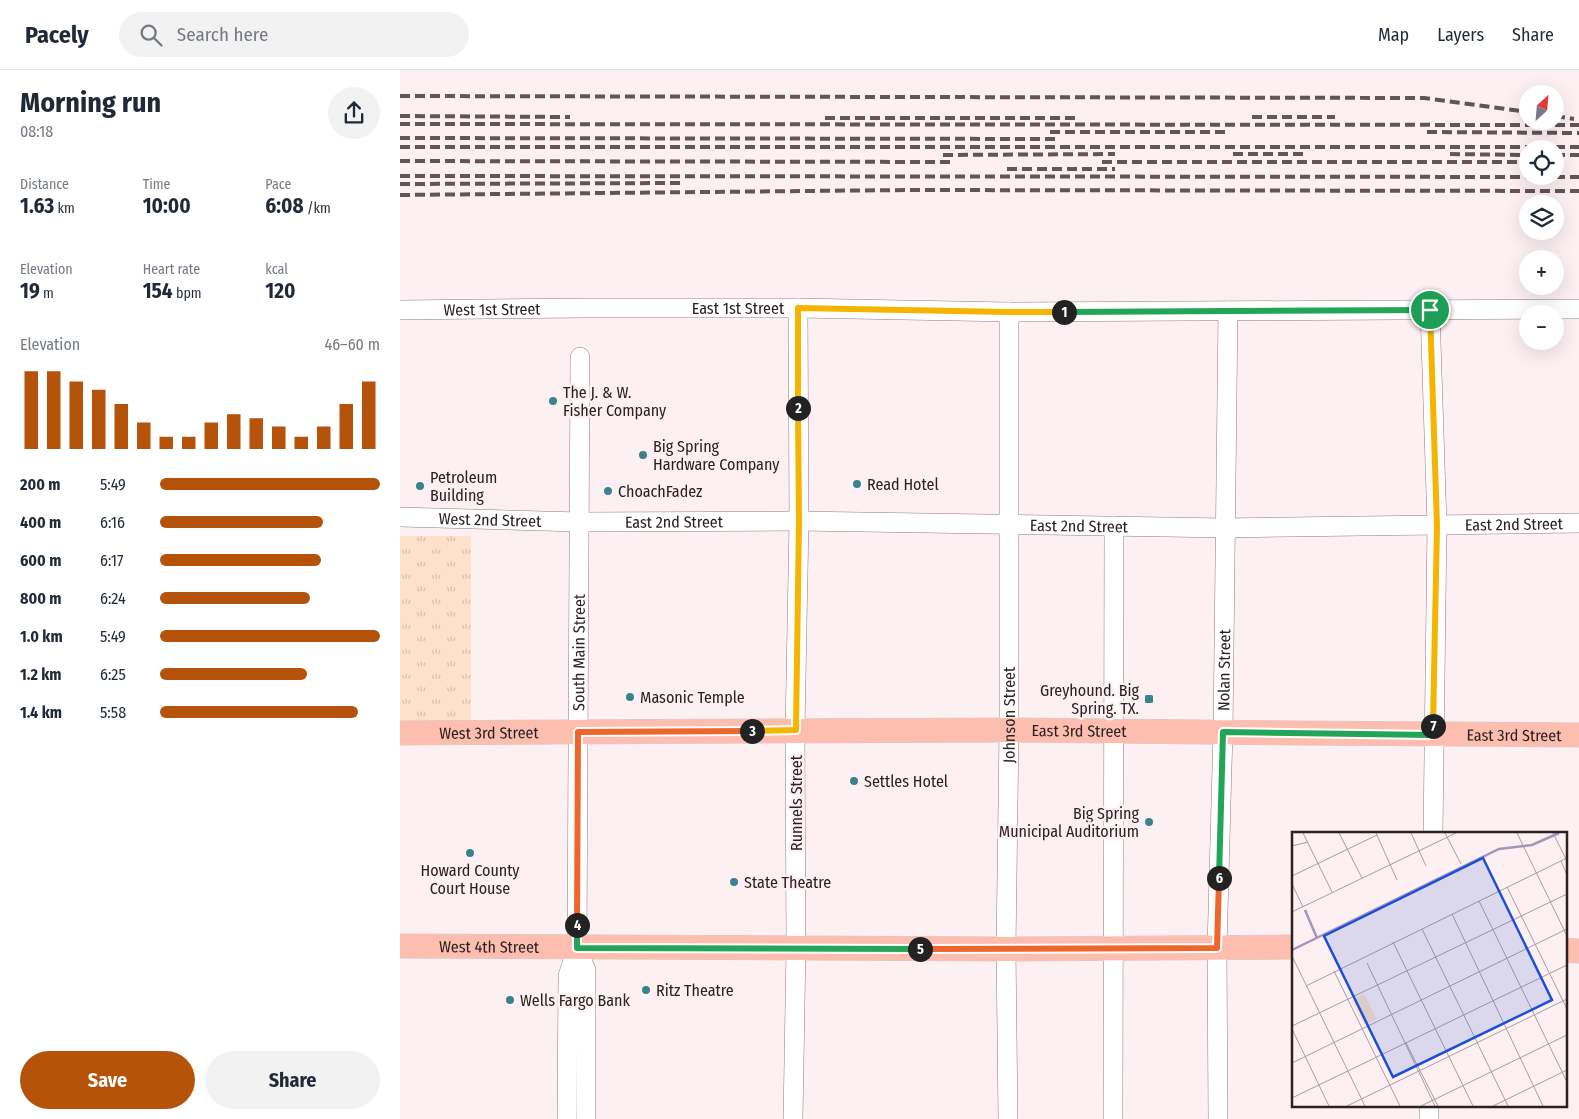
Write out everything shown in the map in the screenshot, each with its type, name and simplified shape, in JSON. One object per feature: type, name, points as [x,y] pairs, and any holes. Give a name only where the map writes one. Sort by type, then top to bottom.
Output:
[{"type":"main road","name":"East 3rd Street","points":[[578,732],[1009,730],[1579,735]]},
{"type":"main road","name":"West 3rd Street","points":[[400,733],[578,732]]},
{"type":"main road","name":"West 4th Street","points":[[400,946],[1006,949],[1292,948]]},
{"type":"main road","points":[[1566,950],[1579,951]]},
{"type":"street","name":"East 1st Street","points":[[585,308],[798,308],[1008,312],[1579,309]]},
{"type":"street","name":"West 1st Street","points":[[400,310],[585,308]]},
{"type":"street","name":"Runnels Street","points":[[793,1119],[799,521],[798,308]]},
{"type":"street","points":[[1430,310],[1437,526],[1432,832]]},
{"type":"street","name":"Nolan Street","points":[[1218,1119],[1217,948],[1223,732],[1228,311]]},
{"type":"street","name":"Johnson Street","points":[[1008,312],[1009,730],[1006,949],[1008,1119]]},
{"type":"street","name":"South Main Street","points":[[568,1119],[568,976],[577,948],[580,357]]},
{"type":"street","name":"West 2nd Street","points":[[400,517],[579,522]]},
{"type":"street","name":"East 2nd Street","points":[[579,522],[799,521],[1225,528],[1579,523]]},
{"type":"street","points":[[1113,1119],[1114,526]]},
{"type":"street","name":"South Main Street","points":[[577,948],[586,970],[586,1119]]},
{"type":"street","points":[[1428,1119],[1429,1106]]},
{"type":"green space","points":[[400,536],[471,536],[471,721],[400,721]]},
{"type":"railway","points":[[400,96],[1424,98],[1519,111]]},
{"type":"railway","points":[[400,116],[570,117]]},
{"type":"railway","points":[[1252,117],[1335,117]]},
{"type":"railway","points":[[1564,117],[1574,119]]},
{"type":"railway","points":[[825,118],[1075,118]]},
{"type":"railway","points":[[400,124],[1579,125]]},
{"type":"railway","points":[[1050,132],[1227,132]]},
{"type":"railway","points":[[1427,132],[1579,133]]},
{"type":"railway","points":[[400,138],[1059,139]]},
{"type":"railway","points":[[400,147],[1579,147]]},
{"type":"railway","points":[[943,155],[1115,154]]},
{"type":"railway","points":[[1233,154],[1303,154]]},
{"type":"railway","points":[[1450,154],[1519,155]]},
{"type":"railway","points":[[1564,155],[1579,155]]},
{"type":"railway","points":[[400,161],[955,162]]},
{"type":"railway","points":[[1102,162],[1519,162]]},
{"type":"railway","points":[[1007,169],[1115,169]]},
{"type":"railway","points":[[400,176],[1579,177]]},
{"type":"railway","points":[[400,184],[682,183]]},
{"type":"railway","points":[[400,195],[908,190],[1579,191]]},
{"type":"place","name":"The J. & W. Fisher Company","points":[[553,401]]},
{"type":"place","name":"Big Spring Hardware Company","points":[[643,455]]},
{"type":"place","name":"Read Hotel","points":[[857,484]]},
{"type":"place","name":"Petroleum Building","points":[[420,486]]},
{"type":"place","name":"ChoachFadez","points":[[608,491]]},
{"type":"place","name":"Masonic Temple","points":[[630,697]]},
{"type":"place","name":"Greyhound. Big Spring. TX.","points":[[1149,699]]},
{"type":"place","name":"Settles Hotel","points":[[854,781]]},
{"type":"place","name":"Big Spring Municipal Auditorium","points":[[1149,822]]},
{"type":"place","name":"Howard County Court House","points":[[470,853]]},
{"type":"place","name":"State Theatre","points":[[734,882]]},
{"type":"place","name":"Ritz Theatre","points":[[646,990]]},
{"type":"place","name":"Wells Fargo Bank","points":[[510,1000]]},
{"type":"route","points":[[798,308],[1008,312],[1430,310],[1437,526],[1433,735],[1223,732],[1217,948],[577,948],[578,732],[796,730],[799,521],[798,308]]}]
